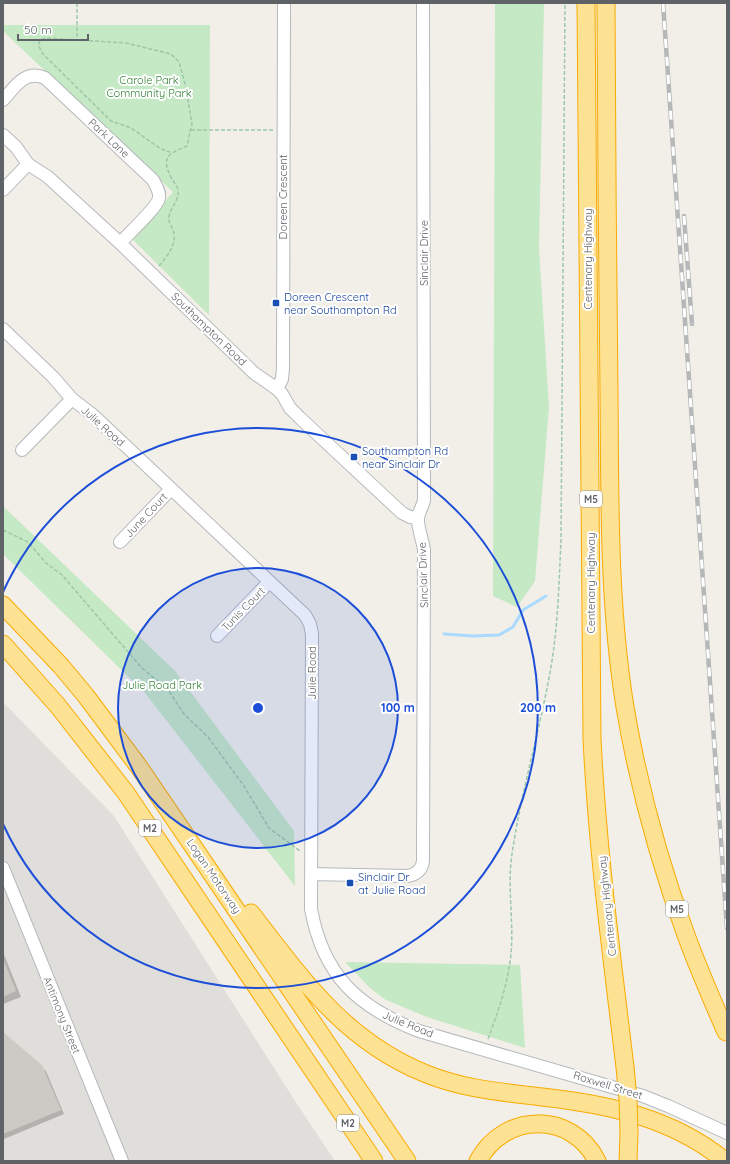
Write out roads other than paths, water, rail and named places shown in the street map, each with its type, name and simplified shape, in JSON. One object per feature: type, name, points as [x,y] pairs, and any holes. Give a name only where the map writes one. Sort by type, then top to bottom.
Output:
[{"type":"highway","name":"Centenary Highway","points":[[586,3],[592,738],[599,840],[625,1067],[629,1133],[628,1161]]},
{"type":"highway","name":"Centenary Highway","points":[[606,3],[610,515],[611,563],[616,631],[625,707],[656,842],[686,936],[726,1032]]},
{"type":"highway","name":"Logan Motorway","points":[[3,605],[86,696],[139,767],[407,1161]]},
{"type":"highway","name":"M2","points":[[3,644],[58,706],[126,794],[374,1161]]},
{"type":"highway","points":[[221,888],[237,896],[309,987],[336,1016],[364,1039],[395,1059],[426,1074],[461,1085],[597,1105],[638,1115],[654,1120],[688,1136],[725,1161]]},
{"type":"highway","points":[[322,1086],[323,1101],[361,1161]]},
{"type":"highway","points":[[478,1161],[489,1145],[504,1133],[520,1126],[540,1124],[551,1125],[571,1133],[587,1146],[597,1161]]},
{"type":"street","name":"Doreen Crescent","points":[[277,389],[282,379],[283,368],[284,3]]},
{"type":"street","name":"Sinclair Drive","points":[[312,874],[407,876],[416,873],[423,865],[424,550],[422,536],[418,525],[418,518],[419,513],[423,508],[424,492],[423,3]]},
{"type":"street","name":"Park Lane","points":[[3,100],[25,78],[35,74],[45,78],[153,180],[159,193],[158,202],[120,243]]},
{"type":"street","name":"Southampton Road","points":[[3,135],[16,147],[28,164],[48,178],[120,243],[254,373],[277,389],[282,394],[290,408],[300,418],[402,513],[410,517],[418,518]]},
{"type":"street","points":[[3,190],[28,164]]},
{"type":"street","name":"Julie Road","points":[[3,329],[54,377],[72,399],[93,415],[305,615],[310,624],[312,634],[311,909],[316,934],[336,975],[366,1005],[395,1022],[419,1031],[485,1046]]},
{"type":"street","points":[[22,450],[72,399]]},
{"type":"street","name":"June Court","points":[[120,542],[171,489]]},
{"type":"street","name":"Tunis Court","points":[[217,636],[269,582]]},
{"type":"street","name":"Antimony Street","points":[[3,868],[122,1161]]},
{"type":"street","name":"Roxwell Street","points":[[485,1046],[643,1096],[727,1133]]},
{"type":"waterway","points":[[444,634],[473,636],[499,635],[513,627],[523,610],[546,596]]},
{"type":"railway","points":[[663,3],[727,928]]},
{"type":"railway","points":[[684,216],[692,324]]},
{"type":"place","name":"Doreen Crescent near Southampton Rd","points":[[276,303]]},
{"type":"place","name":"Southampton Rd near Sinclair Dr","points":[[354,457]]},
{"type":"place","name":"Sinclair Dr at Julie Road","points":[[350,883]]},
{"type":"park label","name":"Carole Park Community Park","points":[[149,86]]},
{"type":"park label","name":"Julie Road Park","points":[[162,685]]}]
